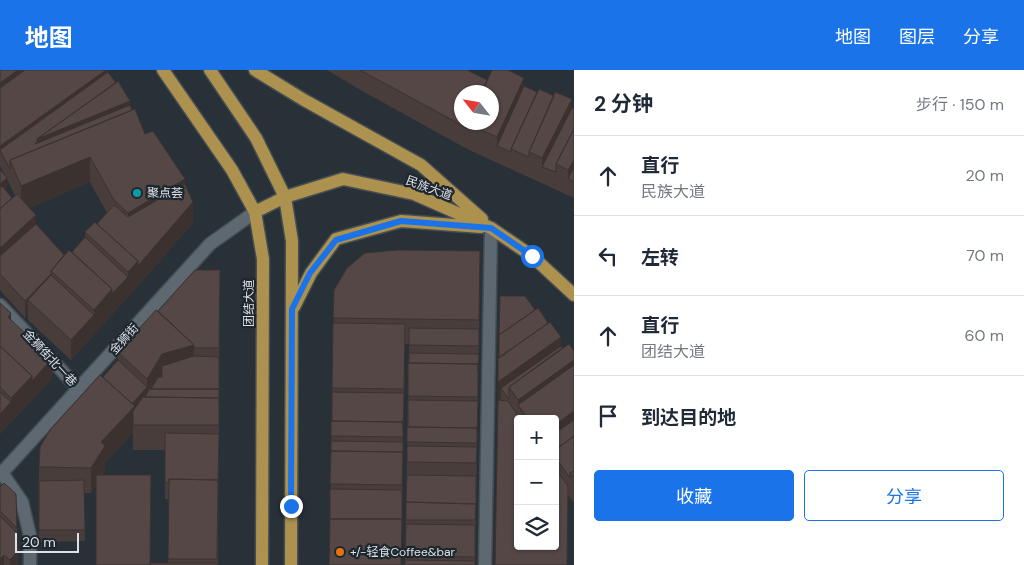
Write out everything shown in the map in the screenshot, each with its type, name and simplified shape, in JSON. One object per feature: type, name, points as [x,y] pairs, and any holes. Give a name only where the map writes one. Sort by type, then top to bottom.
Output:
[{"type":"main road","name":"团结大道","points":[[163,70],[232,170],[255,212],[263,259],[262,565]]},
{"type":"main road","points":[[210,70],[256,138],[285,197],[292,241],[291,565]]},
{"type":"main road","points":[[255,70],[304,100],[420,165],[491,228]]},
{"type":"main road","name":"民族大道","points":[[255,212],[285,197],[343,180],[414,194],[491,228],[532,256],[574,295]]},
{"type":"main road","points":[[292,309],[310,273],[336,240],[401,221],[491,228]]},
{"type":"street","name":"金狮街","points":[[1,474],[210,244],[255,212]]},
{"type":"street","points":[[486,565],[491,228]]},
{"type":"street","name":"金狮街北一巷","points":[[0,305],[79,388]]},
{"type":"street","points":[[1,474],[22,502],[30,536],[30,565]]},
{"type":"building","points":[[0,70],[18,70],[0,83]]},
{"type":"building","points":[[25,70],[106,70],[0,146],[0,88]]},
{"type":"building","points":[[360,70],[467,70],[487,80],[485,85],[454,85],[454,121]]},
{"type":"building","points":[[492,70],[508,70],[524,78],[497,137],[481,130],[499,130],[499,85],[485,85]]},
{"type":"building","points":[[108,72],[116,83],[37,139],[35,144],[130,105],[132,110],[10,160],[10,169],[0,150]]},
{"type":"building","points":[[118,81],[130,101],[37,139]]},
{"type":"building","points":[[524,86],[537,92],[511,152],[497,146]]},
{"type":"building","points":[[539,89],[554,96],[529,152],[529,157],[511,149]]},
{"type":"building","points":[[555,92],[572,99],[542,158],[529,152]]},
{"type":"building","points":[[572,108],[574,109],[574,129],[556,164],[556,172],[542,167]]},
{"type":"building","points":[[135,109],[145,134],[153,131],[185,179],[128,213],[114,200],[90,157],[21,186],[10,160]]},
{"type":"building","points":[[574,129],[574,160],[568,170],[556,164]]},
{"type":"building","points":[[574,168],[574,182],[568,178]]},
{"type":"building","points":[[0,170],[7,178],[0,184]]},
{"type":"building","points":[[185,184],[193,202],[138,266],[138,261],[97,224],[114,205],[128,217]]},
{"type":"building","points":[[2,186],[12,198],[0,209],[0,188]]},
{"type":"building","points":[[17,194],[36,215],[0,248],[0,209]]},
{"type":"building","points":[[95,222],[138,261],[128,272],[85,232]]},
{"type":"building","points":[[36,224],[64,255],[51,271],[51,274],[25,301],[0,274],[0,256]]},
{"type":"building","points":[[85,237],[128,277],[112,294],[112,289],[72,252]]},
{"type":"building","points":[[69,250],[112,289],[94,310],[51,271]]},
{"type":"building","points":[[397,250],[480,251],[479,320],[333,318],[334,290],[347,268],[365,253]]},
{"type":"building","points":[[195,270],[220,270],[219,348],[194,348],[194,345],[158,311]]},
{"type":"building","points":[[51,275],[94,315],[71,340],[28,300]]},
{"type":"building","points":[[500,296],[525,296],[535,310],[499,335]]},
{"type":"building","points":[[0,303],[11,313],[8,317],[52,359],[32,381],[32,376],[0,346]]},
{"type":"building","points":[[538,308],[548,323],[499,358],[499,335]]},
{"type":"building","points":[[156,310],[194,345],[162,354],[147,379],[118,352]]},
{"type":"building","points":[[550,322],[561,337],[498,382],[498,358]]},
{"type":"building","points":[[333,323],[405,324],[404,389],[332,388]]},
{"type":"building","points":[[409,328],[479,329],[479,346],[409,345]]},
{"type":"building","points":[[569,344],[574,351],[574,360],[518,400],[509,387]]},
{"type":"building","points":[[0,346],[32,376],[11,398],[0,387]]},
{"type":"building","points":[[561,346],[562,348],[509,387],[509,400],[501,388]]},
{"type":"building","points":[[409,353],[479,354],[478,372],[478,364],[409,363]]},
{"type":"building","points":[[194,356],[219,357],[219,389],[151,389],[158,377],[162,377],[162,366]]},
{"type":"building","points":[[118,360],[147,387],[132,404],[103,377]]},
{"type":"building","points":[[408,363],[478,364],[478,397],[408,396]]},
{"type":"building","points":[[574,365],[574,411],[559,422],[559,415],[525,415],[518,405]]},
{"type":"building","points":[[100,375],[135,406],[101,442],[105,446],[91,468],[39,467],[40,447],[50,430]]},
{"type":"building","points":[[149,389],[219,389],[219,398],[145,397]]},
{"type":"building","points":[[0,392],[11,402],[0,414]]},
{"type":"building","points":[[332,392],[404,393],[403,430],[403,422],[332,421]]},
{"type":"building","points":[[143,397],[219,398],[219,425],[133,425],[133,411]]},
{"type":"building","points":[[408,400],[478,401],[477,431],[477,428],[408,427]]},
{"type":"building","points":[[498,400],[508,401],[517,415],[514,415],[514,550],[559,550],[559,474],[568,486],[567,565],[495,565]]},
{"type":"building","points":[[574,420],[574,436],[559,447],[559,430]]},
{"type":"building","points":[[331,421],[403,422],[403,437],[331,436]]},
{"type":"building","points":[[407,427],[477,428],[477,443],[407,442]]},
{"type":"building","points":[[165,433],[219,434],[218,483],[218,480],[169,479],[169,483],[165,483]]},
{"type":"building","points":[[574,436],[574,471],[570,473],[570,478],[559,463],[559,447]]},
{"type":"building","points":[[331,441],[403,442],[403,452],[331,451]]},
{"type":"building","points":[[407,446],[477,447],[476,463],[407,462]]},
{"type":"building","points":[[331,451],[403,452],[402,485],[330,484]]},
{"type":"building","points":[[96,475],[151,475],[150,565],[96,565]]},
{"type":"building","points":[[407,475],[476,476],[476,504],[406,502]]},
{"type":"building","points":[[169,479],[218,480],[217,559],[168,559]]},
{"type":"building","points":[[84,480],[85,530],[39,530],[39,481]]},
{"type":"building","points":[[4,483],[16,494],[17,528],[0,511],[0,487]]},
{"type":"building","points":[[330,489],[402,490],[402,519],[330,519]]},
{"type":"building","points":[[406,502],[476,504],[475,520],[406,520]]},
{"type":"building","points":[[0,516],[17,533],[18,551],[10,560],[4,555],[0,559]]},
{"type":"building","points":[[330,519],[402,519],[401,565],[329,565]]},
{"type":"building","points":[[406,524],[475,525],[475,557],[405,556]]},
{"type":"building","points":[[405,560],[475,561],[475,565],[405,565]]},
{"type":"building","points":[[150,563],[217,563],[217,565],[150,565]]},
{"type":"place","name":"聚点荟","points":[[137,193]]},
{"type":"place","name":"+/-轻食Coffee&bar","points":[[340,552]]},
{"type":"route","points":[[291,506],[292,309],[310,273],[336,240],[401,221],[491,228],[532,256]]}]
